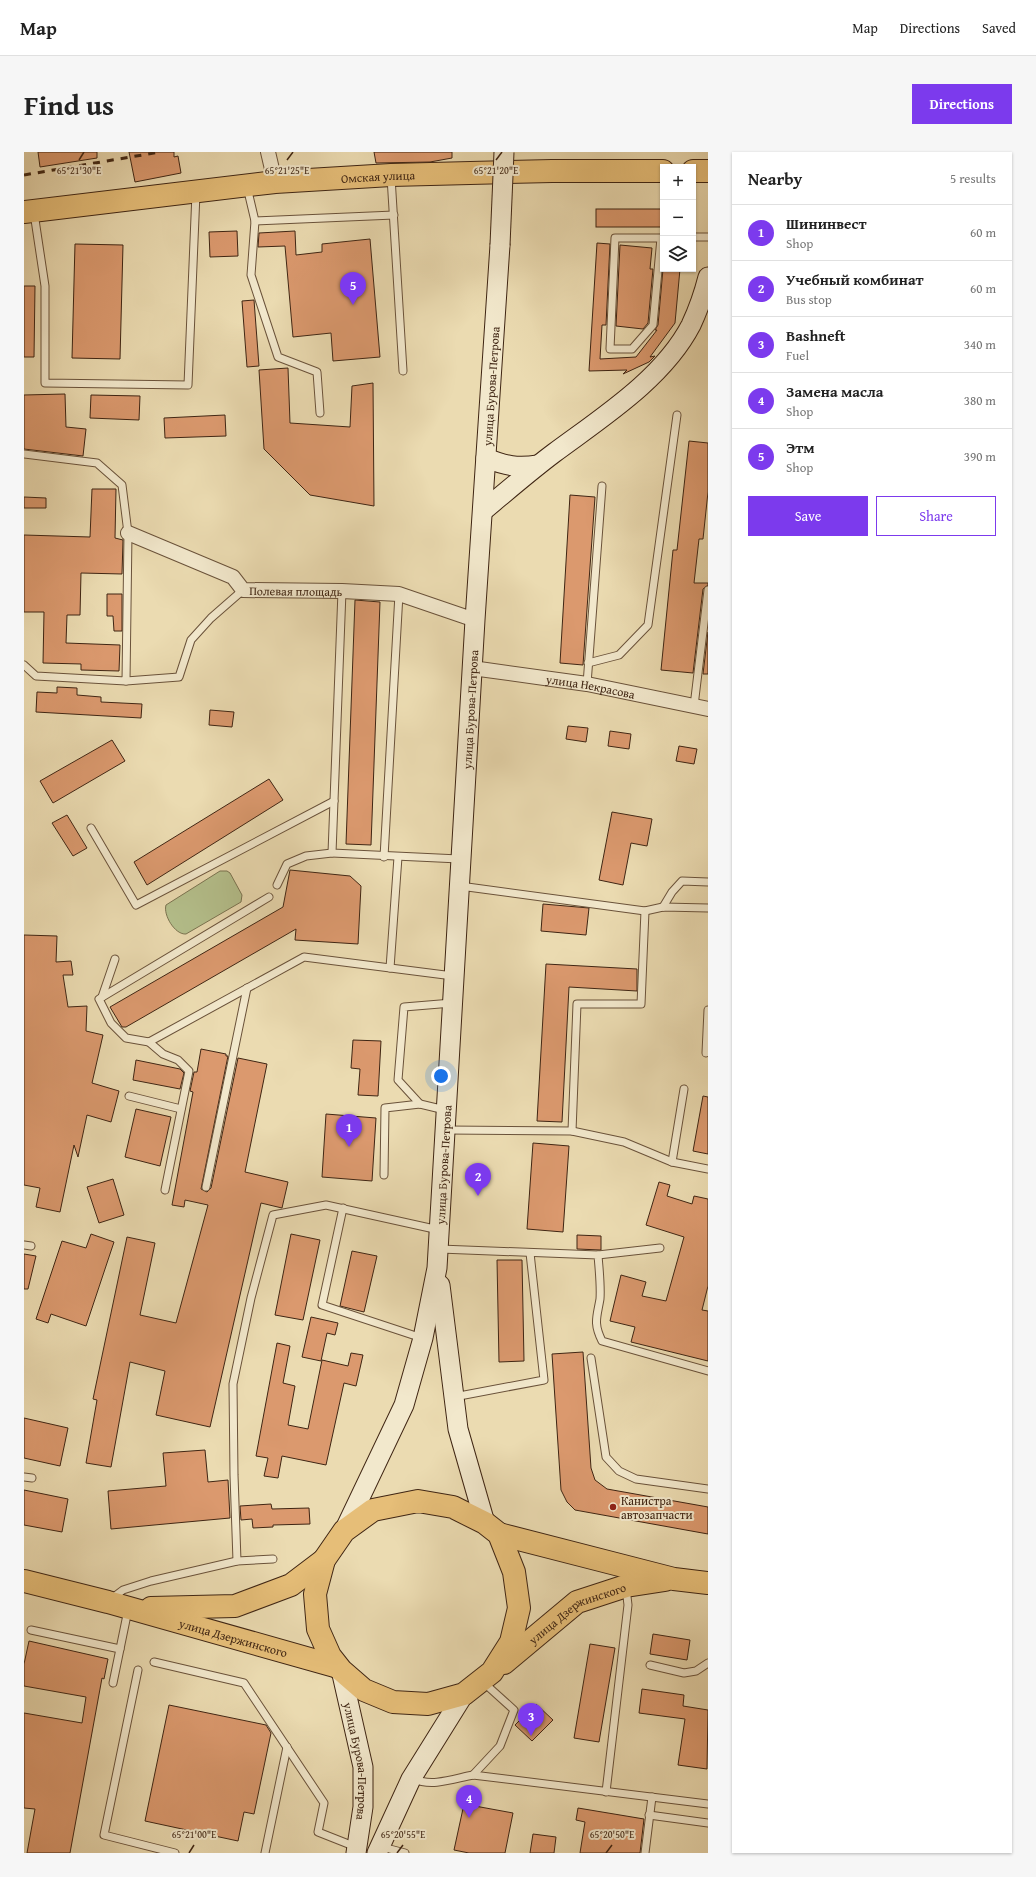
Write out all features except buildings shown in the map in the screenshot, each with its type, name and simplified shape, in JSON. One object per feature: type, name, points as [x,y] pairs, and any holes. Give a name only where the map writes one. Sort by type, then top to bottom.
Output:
[{"type":"main road","name":"улица Бурова-Петрова","points":[[344,1531],[404,1405],[423,1338],[438,1268],[472,668],[500,245],[504,152]]},
{"type":"main road","name":"Омская улица","points":[[29,212],[274,182],[391,175],[552,171],[660,171]]},
{"type":"main road","points":[[696,171],[708,171]]},
{"type":"main road","points":[[483,510],[538,464],[615,408],[658,370],[678,345],[691,325],[708,277]]},
{"type":"main road","points":[[486,458],[502,464],[520,467],[538,464]]},
{"type":"main road","name":"улица Бурова-Петрова","points":[[438,1268],[458,1429],[492,1529]]},
{"type":"main road","name":"улица Дзержинского","points":[[128,1608],[235,1606],[291,1584],[324,1560],[344,1531],[373,1510],[418,1501],[453,1507],[492,1529],[674,1578],[708,1583]]},
{"type":"main road","points":[[486,1676],[511,1642],[519,1608],[514,1572],[492,1529]]},
{"type":"main road","points":[[324,1560],[315,1594],[318,1629],[330,1656],[340,1669],[364,1690],[393,1702],[428,1704],[464,1694]]},
{"type":"main road","name":"улица Дзержинского","points":[[464,1694],[577,1602],[626,1586],[674,1578]]},
{"type":"main road","name":"улица Дзержинского","points":[[24,1581],[108,1602],[340,1669]]},
{"type":"main road","name":"улица Бурова-Петрова","points":[[340,1669],[363,1767],[363,1807],[356,1850]]},
{"type":"main road","points":[[378,1850],[410,1778],[464,1694]]},
{"type":"street","points":[[268,152],[274,182]]},
{"type":"street","name":"Полевая площадь","points":[[128,533],[233,577],[243,590],[342,591],[399,594],[475,620]]},
{"type":"street","name":"улица Некрасова","points":[[472,668],[587,684],[701,707]]},
{"type":"lane","points":[[391,175],[403,371]]},
{"type":"lane","points":[[247,185],[255,221],[251,275],[278,357],[317,372],[320,412]]},
{"type":"lane","points":[[29,212],[45,286],[45,383],[188,385],[196,191]]},
{"type":"lane","points":[[255,221],[394,215]]},
{"type":"lane","points":[[696,237],[708,237]]},
{"type":"lane","points":[[615,238],[662,238],[653,325],[632,349],[610,349],[615,238]]},
{"type":"lane","points":[[588,663],[619,655],[648,625],[677,415]]},
{"type":"lane","points":[[24,454],[97,463],[122,485],[128,533],[126,681]]},
{"type":"lane","points":[[587,684],[602,486]]},
{"type":"lane","points":[[24,665],[36,676],[126,681],[179,678],[191,640],[211,618],[243,590]]},
{"type":"lane","points":[[701,707],[708,590]]},
{"type":"lane","points":[[332,853],[342,591]]},
{"type":"lane","points":[[384,857],[399,594]]},
{"type":"lane","points":[[91,828],[136,905],[334,801]]},
{"type":"lane","points":[[276,885],[286,864],[306,856],[332,853],[384,857],[462,859]]},
{"type":"lane","points":[[390,968],[398,857]]},
{"type":"lane","points":[[663,907],[672,892],[682,881],[708,882]]},
{"type":"lane","points":[[460,886],[645,911],[663,907],[708,908]]},
{"type":"lane","points":[[102,997],[269,897]]},
{"type":"lane","points":[[572,1131],[577,1004],[641,1004],[645,911]]},
{"type":"lane","points":[[149,1042],[304,957],[455,976]]},
{"type":"lane","points":[[115,959],[102,997],[99,999],[111,1023],[126,1038],[149,1042],[163,1054],[178,1060],[189,1071],[165,1190]]},
{"type":"lane","points":[[206,1187],[247,988]]},
{"type":"lane","points":[[420,1104],[398,1080],[404,1007],[454,1003]]},
{"type":"lane","points":[[706,1053],[708,1010]]},
{"type":"lane","points":[[672,1162],[684,1089]]},
{"type":"lane","points":[[129,1096],[181,1110]]},
{"type":"lane","points":[[384,1175],[385,1108],[420,1104],[448,1111]]},
{"type":"lane","points":[[446,1130],[572,1131],[624,1142],[672,1162],[708,1169]]},
{"type":"lane","points":[[237,1560],[233,1384],[251,1298],[273,1216],[326,1205],[441,1230]]},
{"type":"lane","points":[[343,1208],[322,1305],[423,1338]]},
{"type":"lane","points":[[440,1249],[598,1255],[660,1248]]},
{"type":"lane","points":[[454,1397],[544,1380],[530,1252]]},
{"type":"lane","points":[[598,1255],[600,1298],[595,1319],[597,1331],[602,1341],[708,1371]]},
{"type":"lane","points":[[591,1358],[606,1457],[619,1471],[636,1479],[708,1489]]},
{"type":"lane","points":[[24,1477],[32,1478]]},
{"type":"lane","points":[[108,1602],[123,1590],[237,1560],[273,1559]]},
{"type":"lane","points":[[606,1792],[628,1605],[626,1586]]},
{"type":"lane","points":[[113,1683],[128,1608]]},
{"type":"lane","points":[[31,1630],[120,1649]]},
{"type":"lane","points":[[154,1662],[244,1683],[324,1803],[318,1832],[356,1850]]},
{"type":"lane","points":[[650,1665],[684,1673],[696,1671],[708,1662]]},
{"type":"lane","points":[[138,1670],[104,1835],[175,1853]]},
{"type":"lane","points":[[473,1775],[500,1746],[514,1710],[486,1676]]},
{"type":"lane","points":[[264,1853],[287,1747]]},
{"type":"lane","points":[[410,1778],[424,1783],[439,1782],[473,1775],[708,1804]]},
{"type":"lane","points":[[645,1853],[652,1797]]},
{"type":"lane","points":[[649,1815],[708,1823]]},
{"type":"lane","points":[[378,1850],[405,1853]]},
{"type":"green space","points":[[220,871],[227,871],[230,873],[242,895],[241,902],[186,934],[174,928],[166,914],[166,905]]},
{"type":"railway","points":[[24,175],[160,152]]},
{"type":"place","name":"Этм","points":[[353,305]]},
{"type":"place","name":"Шининвест","points":[[349,1147]]},
{"type":"place","name":"Учебный комбинат","points":[[478,1196]]},
{"type":"place","name":"Канистра автозапчасти","points":[[613,1507]]},
{"type":"place","name":"Bashneft","points":[[531,1736]]},
{"type":"place","name":"Замена масла","points":[[469,1818]]}]
